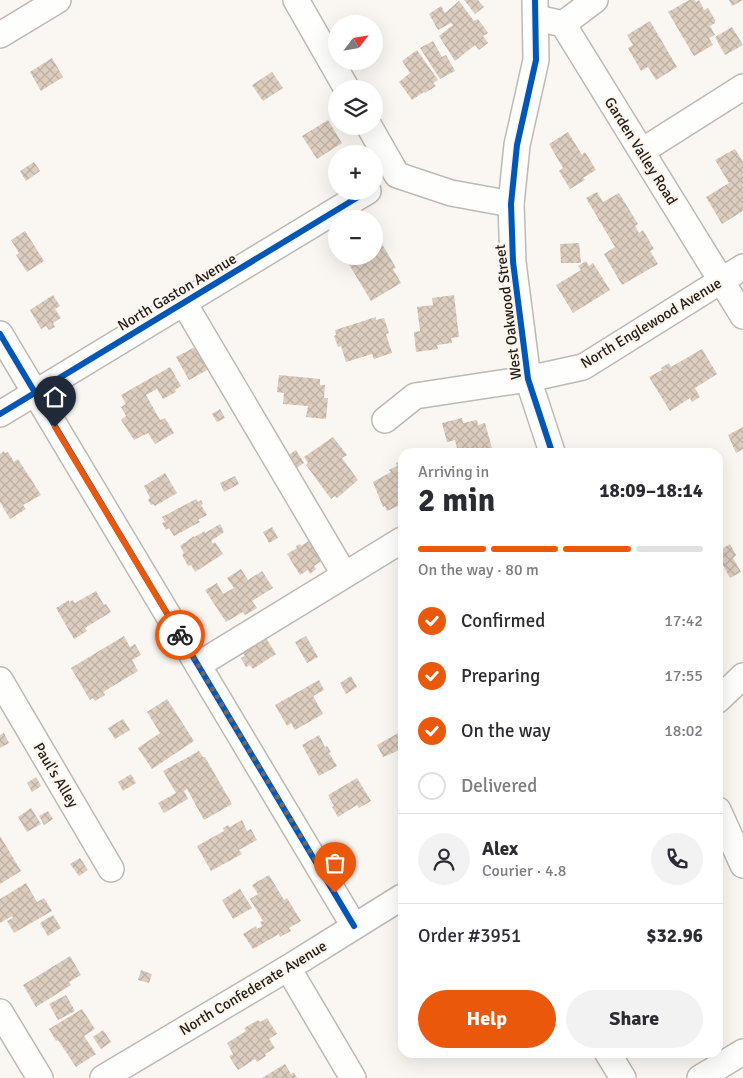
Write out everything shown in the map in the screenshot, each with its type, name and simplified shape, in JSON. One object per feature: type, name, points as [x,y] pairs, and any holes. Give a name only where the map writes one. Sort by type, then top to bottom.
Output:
[{"type":"street","points":[[0,35],[58,0]]},
{"type":"street","points":[[296,0],[342,80]]},
{"type":"street","points":[[536,9],[563,24],[595,0]]},
{"type":"street","name":"West Oakwood Street","points":[[536,9],[536,60],[517,145],[510,204],[513,262],[528,379],[550,448]]},
{"type":"street","name":"Garden Valley Road","points":[[563,24],[743,316]]},
{"type":"street","points":[[642,151],[743,87]]},
{"type":"street","points":[[374,135],[397,175],[451,193],[510,204]]},
{"type":"street","points":[[383,183],[397,175]]},
{"type":"street","name":"North Gaston Avenue","points":[[0,414],[353,200]]},
{"type":"street","name":"North Englewood Avenue","points":[[385,420],[416,396],[528,379],[583,367],[743,266]]},
{"type":"street","points":[[184,303],[344,574]]},
{"type":"street","points":[[0,334],[354,926]]},
{"type":"street","points":[[198,665],[398,542]]},
{"type":"street","points":[[723,695],[743,676]]},
{"type":"street","name":"Paul's Alley","points":[[0,680],[112,869]]},
{"type":"street","points":[[723,821],[743,865]]},
{"type":"street","name":"North Confederate Avenue","points":[[103,1078],[288,968],[398,899]]},
{"type":"street","points":[[288,968],[354,1078]]},
{"type":"street","points":[[0,1012],[40,1078]]},
{"type":"street","points":[[700,1078],[743,1052]]},
{"type":"street","points":[[611,1058],[623,1078]]},
{"type":"building","points":[[464,0],[478,0],[484,7],[475,14]]},
{"type":"building","points":[[689,0],[695,0],[696,2],[699,0],[704,10],[708,8],[715,20],[715,23],[710,26],[715,35],[709,38],[713,45],[694,56],[668,12]]},
{"type":"building","points":[[729,0],[743,0],[732,6]]},
{"type":"building","points":[[459,1],[474,21],[478,19],[488,33],[483,36],[488,43],[479,50],[475,45],[455,61],[439,36],[453,25],[451,23],[438,30],[429,14],[441,6],[445,13]]},
{"type":"building","points":[[650,21],[677,67],[656,80],[648,67],[641,71],[628,48],[633,45],[627,35]]},
{"type":"building","points":[[732,27],[743,45],[725,55],[715,37]]},
{"type":"building","points":[[433,41],[442,57],[446,55],[455,71],[440,79],[420,48]]},
{"type":"building","points":[[417,50],[438,80],[433,83],[436,86],[412,100],[399,82],[410,73],[402,61]]},
{"type":"building","points":[[52,58],[63,77],[41,91],[30,72]]},
{"type":"building","points":[[272,72],[283,88],[263,101],[252,85]]},
{"type":"building","points":[[328,120],[328,135],[337,135],[342,143],[339,145],[328,145],[328,152],[317,159],[302,136]]},
{"type":"building","points":[[568,132],[582,155],[585,152],[596,170],[583,178],[585,180],[570,189],[559,171],[563,168],[549,144]]},
{"type":"building","points":[[735,149],[743,162],[743,211],[722,224],[706,197],[729,183],[715,160]]},
{"type":"building","points":[[34,162],[40,171],[26,181],[20,171]]},
{"type":"building","points":[[597,192],[603,202],[619,193],[638,224],[635,226],[639,233],[643,230],[654,249],[650,251],[658,264],[622,285],[604,254],[615,247],[586,198]]},
{"type":"building","points":[[25,231],[44,261],[27,272],[16,255],[19,253],[11,240]]},
{"type":"building","points":[[579,243],[581,263],[561,263],[560,244]]},
{"type":"building","points":[[383,246],[396,268],[393,269],[401,283],[371,301],[349,265],[383,265]]},
{"type":"building","points":[[586,261],[589,266],[593,263],[610,290],[573,313],[556,285],[581,270],[578,266]]},
{"type":"building","points":[[53,295],[60,306],[55,309],[61,318],[53,323],[55,327],[49,330],[46,326],[41,329],[30,310]]},
{"type":"building","points":[[454,295],[459,337],[451,338],[452,343],[437,345],[438,349],[416,352],[414,332],[420,331],[417,307],[433,305],[432,298]]},
{"type":"building","points":[[376,317],[376,320],[384,318],[389,333],[386,334],[392,353],[374,359],[372,354],[346,362],[341,346],[338,347],[334,336],[336,335],[335,330]]},
{"type":"building","points":[[197,346],[209,369],[189,380],[176,357]]},
{"type":"building","points":[[702,349],[717,374],[695,388],[700,397],[692,402],[690,398],[670,411],[649,377],[662,370],[661,368],[669,363],[671,367]]},
{"type":"building","points":[[170,367],[181,386],[175,390],[176,392],[163,399],[157,389],[146,395],[160,420],[165,418],[174,433],[155,444],[148,433],[134,440],[121,420],[126,416],[121,407],[126,404],[121,395]]},
{"type":"building","points":[[279,375],[320,379],[320,385],[325,385],[324,398],[328,398],[326,419],[306,417],[308,406],[283,404],[284,393],[277,392]]},
{"type":"building","points":[[220,409],[225,418],[217,422],[212,414]]},
{"type":"building","points":[[462,418],[463,423],[477,420],[478,425],[485,423],[492,448],[457,448],[455,440],[447,442],[442,423]]},
{"type":"building","points":[[743,427],[743,449],[736,453],[728,435]]},
{"type":"building","points":[[333,437],[347,455],[342,458],[358,480],[337,498],[335,496],[331,499],[306,465],[308,463],[304,457]]},
{"type":"building","points":[[296,450],[304,463],[295,469],[287,456]]},
{"type":"building","points":[[4,451],[5,453],[8,452],[14,462],[18,459],[41,495],[23,505],[26,509],[10,519],[0,502],[0,454]]},
{"type":"building","points":[[398,462],[398,506],[387,511],[385,506],[383,507],[373,482],[391,472],[389,470],[397,466],[396,463]]},
{"type":"building","points":[[165,473],[177,493],[155,506],[151,505],[144,486]]},
{"type":"building","points":[[235,476],[239,484],[224,492],[220,483]]},
{"type":"building","points":[[196,499],[198,502],[201,500],[203,504],[201,505],[207,515],[198,520],[200,522],[174,536],[169,528],[166,530],[162,523],[165,522],[162,517]]},
{"type":"building","points":[[220,524],[224,532],[211,541],[213,544],[215,542],[223,554],[195,572],[191,565],[188,566],[180,546],[194,536],[205,531],[205,533]]},
{"type":"building","points":[[272,527],[278,538],[269,543],[263,532]]},
{"type":"building","points":[[310,540],[323,560],[314,566],[316,569],[310,574],[308,570],[300,575],[287,554],[297,548],[296,546],[300,544],[301,546]]},
{"type":"building","points":[[730,544],[736,555],[733,558],[741,572],[730,578],[723,565],[723,548]]},
{"type":"building","points":[[241,569],[248,580],[262,571],[273,588],[252,601],[257,608],[245,615],[243,612],[226,622],[205,590],[217,583],[223,594],[234,588],[227,578]]},
{"type":"building","points":[[96,591],[104,605],[106,604],[111,612],[85,628],[87,631],[74,639],[56,608],[69,600],[69,602],[73,600],[75,603]]},
{"type":"building","points":[[124,636],[130,647],[135,644],[141,655],[132,660],[138,671],[103,692],[105,695],[95,701],[93,698],[90,700],[71,668]]},
{"type":"building","points":[[306,636],[318,657],[307,663],[295,642]]},
{"type":"building","points":[[266,638],[276,654],[253,669],[250,665],[246,667],[241,658],[245,656],[242,652]]},
{"type":"building","points":[[351,676],[357,687],[346,694],[340,683]]},
{"type":"building","points":[[319,680],[324,690],[313,696],[323,714],[295,730],[291,723],[287,726],[275,705]]},
{"type":"building","points":[[167,699],[194,741],[152,769],[138,748],[160,733],[147,712]]},
{"type":"building","points":[[123,719],[130,730],[115,739],[108,728]]},
{"type":"building","points":[[4,733],[9,743],[0,748],[0,735]]},
{"type":"building","points":[[398,733],[398,751],[383,757],[377,745]]},
{"type":"building","points":[[319,735],[325,747],[327,746],[331,752],[329,753],[337,766],[319,776],[302,745]]},
{"type":"building","points":[[199,751],[205,757],[232,804],[204,820],[187,789],[184,791],[188,799],[164,813],[158,803],[176,793],[163,771]]},
{"type":"building","points":[[131,774],[136,783],[123,791],[118,782]]},
{"type":"building","points":[[36,777],[41,786],[32,792],[27,783]]},
{"type":"building","points":[[357,778],[371,801],[359,808],[357,805],[338,817],[328,795]]},
{"type":"building","points":[[31,808],[41,824],[27,832],[18,817]]},
{"type":"building","points":[[48,811],[53,819],[44,825],[39,816]]},
{"type":"building","points":[[242,820],[247,831],[251,829],[257,840],[239,850],[242,854],[211,871],[197,846],[224,831],[223,828],[228,825],[230,827]]},
{"type":"building","points":[[0,836],[21,871],[0,884]]},
{"type":"building","points":[[80,858],[88,870],[79,876],[70,864]]},
{"type":"building","points":[[269,875],[284,900],[287,898],[301,921],[289,928],[291,931],[280,937],[279,934],[253,949],[243,934],[256,926],[257,929],[262,926],[260,922],[263,921],[250,899],[258,894],[252,885]]},
{"type":"building","points":[[26,883],[37,902],[44,898],[52,911],[14,933],[7,921],[13,918],[12,916],[0,923],[0,899]]},
{"type":"building","points":[[240,889],[252,908],[233,919],[222,900]]},
{"type":"building","points":[[53,915],[61,928],[48,936],[40,923]]},
{"type":"building","points":[[70,956],[81,975],[69,982],[71,985],[36,1007],[23,985]]},
{"type":"building","points":[[141,970],[152,974],[149,983],[138,980]]},
{"type":"building","points":[[66,995],[75,1011],[58,1020],[49,1004]]},
{"type":"building","points":[[82,1009],[95,1029],[84,1036],[96,1054],[76,1067],[49,1029]]},
{"type":"building","points":[[267,1018],[277,1034],[269,1039],[275,1048],[257,1062],[255,1059],[238,1070],[229,1056],[233,1054],[227,1043],[246,1031],[244,1028],[258,1020],[260,1022]]},
{"type":"building","points":[[103,1030],[111,1042],[101,1049],[93,1037]]},
{"type":"building","points":[[285,1064],[291,1074],[294,1073],[297,1078],[262,1078]]},
{"type":"cycle path","points":[[535,0],[536,60],[517,145],[511,204],[513,262],[528,379],[551,448]]},
{"type":"cycle path","points":[[0,414],[353,200]]},
{"type":"cycle path","points":[[0,334],[354,926]]},
{"type":"way so far","points":[[180,635],[335,893]]},
{"type":"route","points":[[55,427],[180,635]]}]
